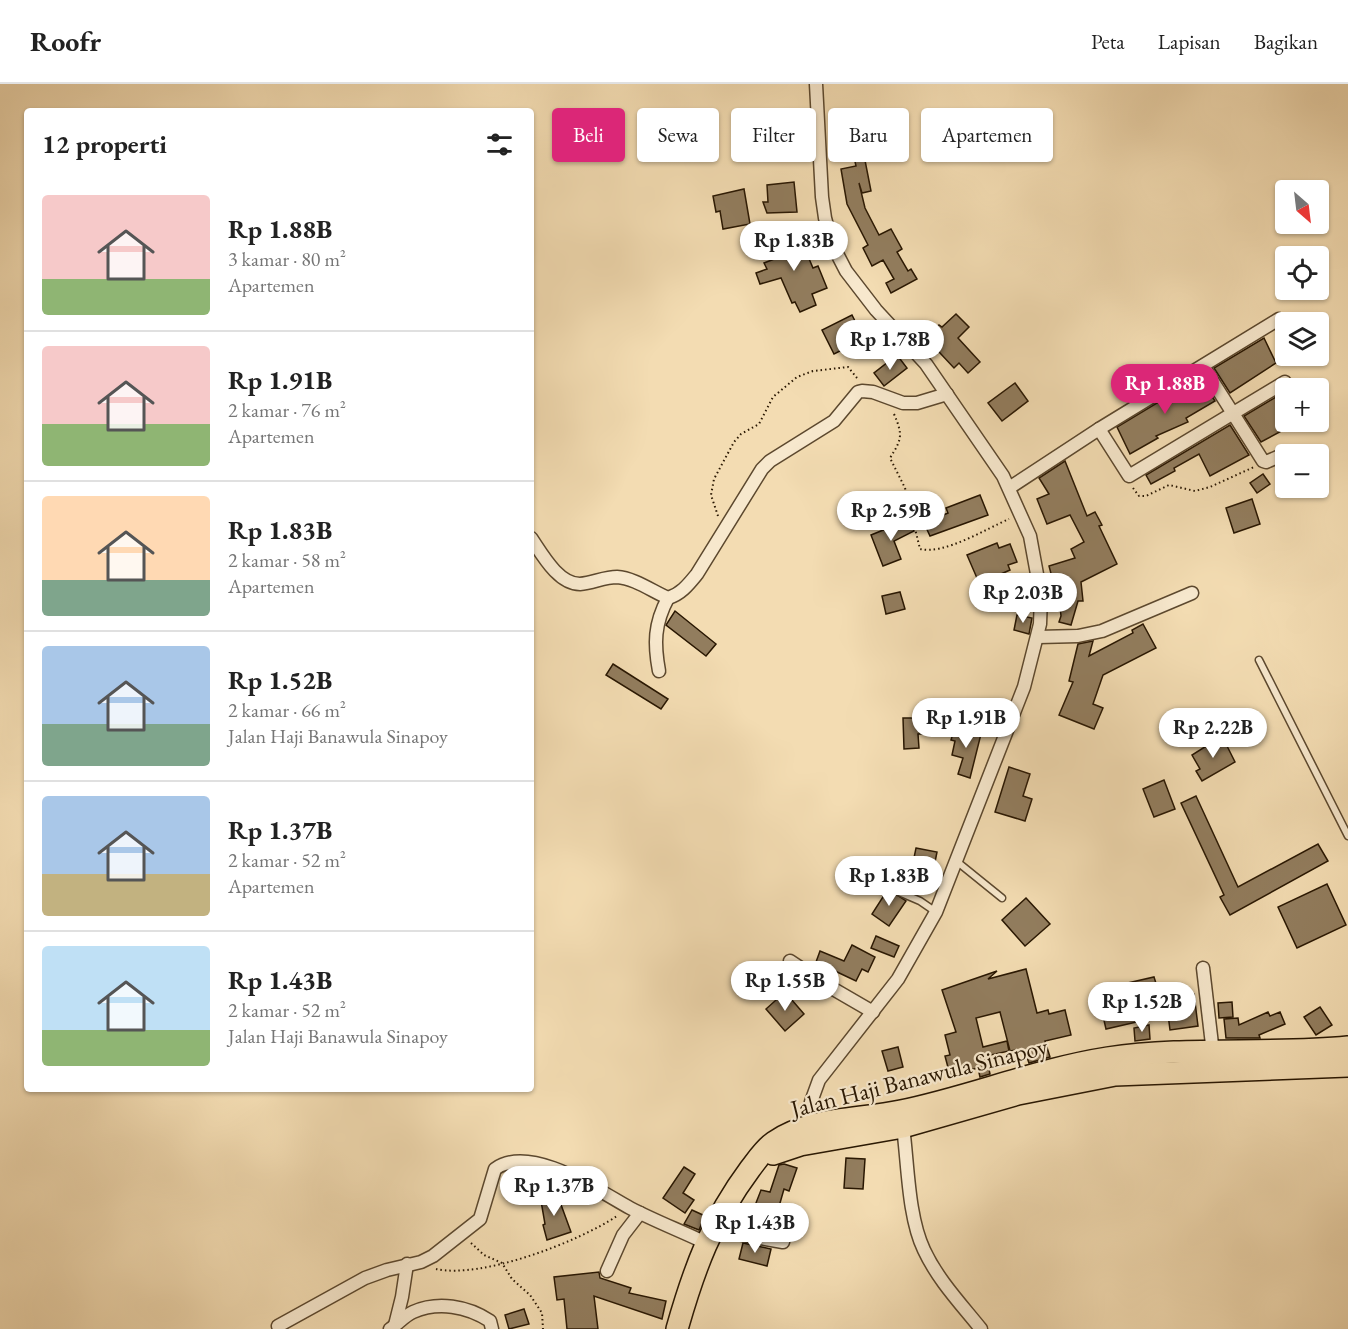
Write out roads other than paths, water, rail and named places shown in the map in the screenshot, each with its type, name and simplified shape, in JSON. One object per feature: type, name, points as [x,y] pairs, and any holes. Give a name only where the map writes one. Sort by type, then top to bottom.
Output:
[{"type":"highway","name":"Jalan Haji Banawula Sinapoy","points":[[677,1329],[688,1290],[727,1199],[770,1150],[802,1137],[1079,1063],[1161,1053],[1306,1051],[1348,1047]]},
{"type":"highway","name":"Jalan Haji Banawula Sinapoy","points":[[802,1137],[903,1127],[1018,1095],[1115,1075],[1348,1066]]},
{"type":"street","points":[[802,1137],[819,1080],[898,979],[936,912],[1024,687],[1038,637],[1041,596],[1030,536],[1009,489],[926,364],[876,310],[846,271],[832,244],[822,197],[816,84]]},
{"type":"street","points":[[1009,489],[1099,429],[1275,321]]},
{"type":"street","points":[[1203,366],[1264,462],[1275,458]]},
{"type":"street","points":[[1099,429],[1128,476],[1275,388]]},
{"type":"street","points":[[659,671],[655,633],[657,622],[668,598],[684,590],[697,574],[725,525],[752,488],[762,468],[834,421],[858,392],[866,390],[903,403],[917,403],[947,394]]},
{"type":"street","points":[[534,542],[549,563],[571,582],[581,584],[604,578],[624,578],[668,598]]},
{"type":"street","points":[[1038,637],[1078,636],[1102,631],[1192,593]]},
{"type":"street","points":[[790,961],[873,1012]]},
{"type":"street","points":[[1203,968],[1213,1053]]},
{"type":"street","points":[[903,1127],[915,1223],[924,1250],[946,1286],[981,1329]]},
{"type":"street","points":[[290,1329],[278,1326],[365,1278],[407,1264],[421,1262],[433,1256],[480,1219],[495,1168],[516,1161],[574,1176],[635,1210],[710,1235],[732,1233],[783,1242]]},
{"type":"street","points":[[607,1271],[635,1210]]},
{"type":"street","points":[[392,1328],[402,1297],[407,1264]]},
{"type":"street","points":[[392,1328],[410,1313],[429,1306],[464,1309],[490,1321],[492,1329]]},
{"type":"lane","points":[[1259,660],[1348,836]]},
{"type":"lane","points":[[955,860],[1002,898]]},
{"type":"lane","points":[[899,892],[920,901],[936,912]]}]
